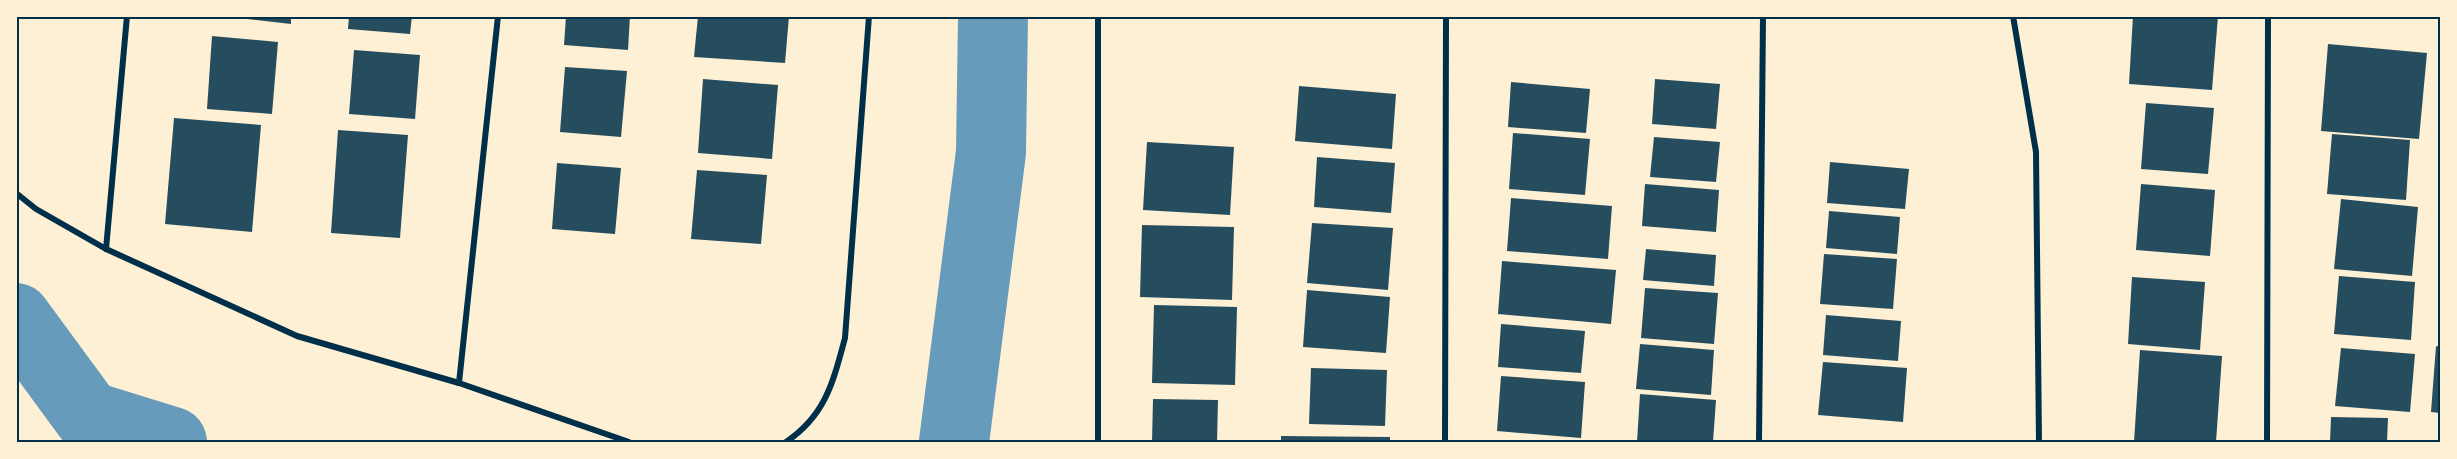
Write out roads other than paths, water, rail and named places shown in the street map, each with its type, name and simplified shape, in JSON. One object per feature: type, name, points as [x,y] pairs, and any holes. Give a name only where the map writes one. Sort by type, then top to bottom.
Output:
[{"type":"street","points":[[106,249],[128,16]]},
{"type":"street","points":[[459,382],[498,16]]},
{"type":"street","points":[[786,442],[806,429],[820,409],[833,383],[845,338],[869,16]]},
{"type":"street","points":[[1098,16],[1098,442]]},
{"type":"street","points":[[1445,442],[1446,16]]},
{"type":"street","points":[[1759,442],[1763,16]]},
{"type":"street","points":[[2013,16],[2036,152],[2039,442]]},
{"type":"street","points":[[2267,442],[2268,16]]},
{"type":"street","points":[[16,193],[36,209],[106,249],[297,336],[459,382],[629,442]]},
{"type":"waterway","points":[[954,442],[991,152],[993,16]]},
{"type":"waterway","points":[[16,318],[88,416],[172,442]]}]
